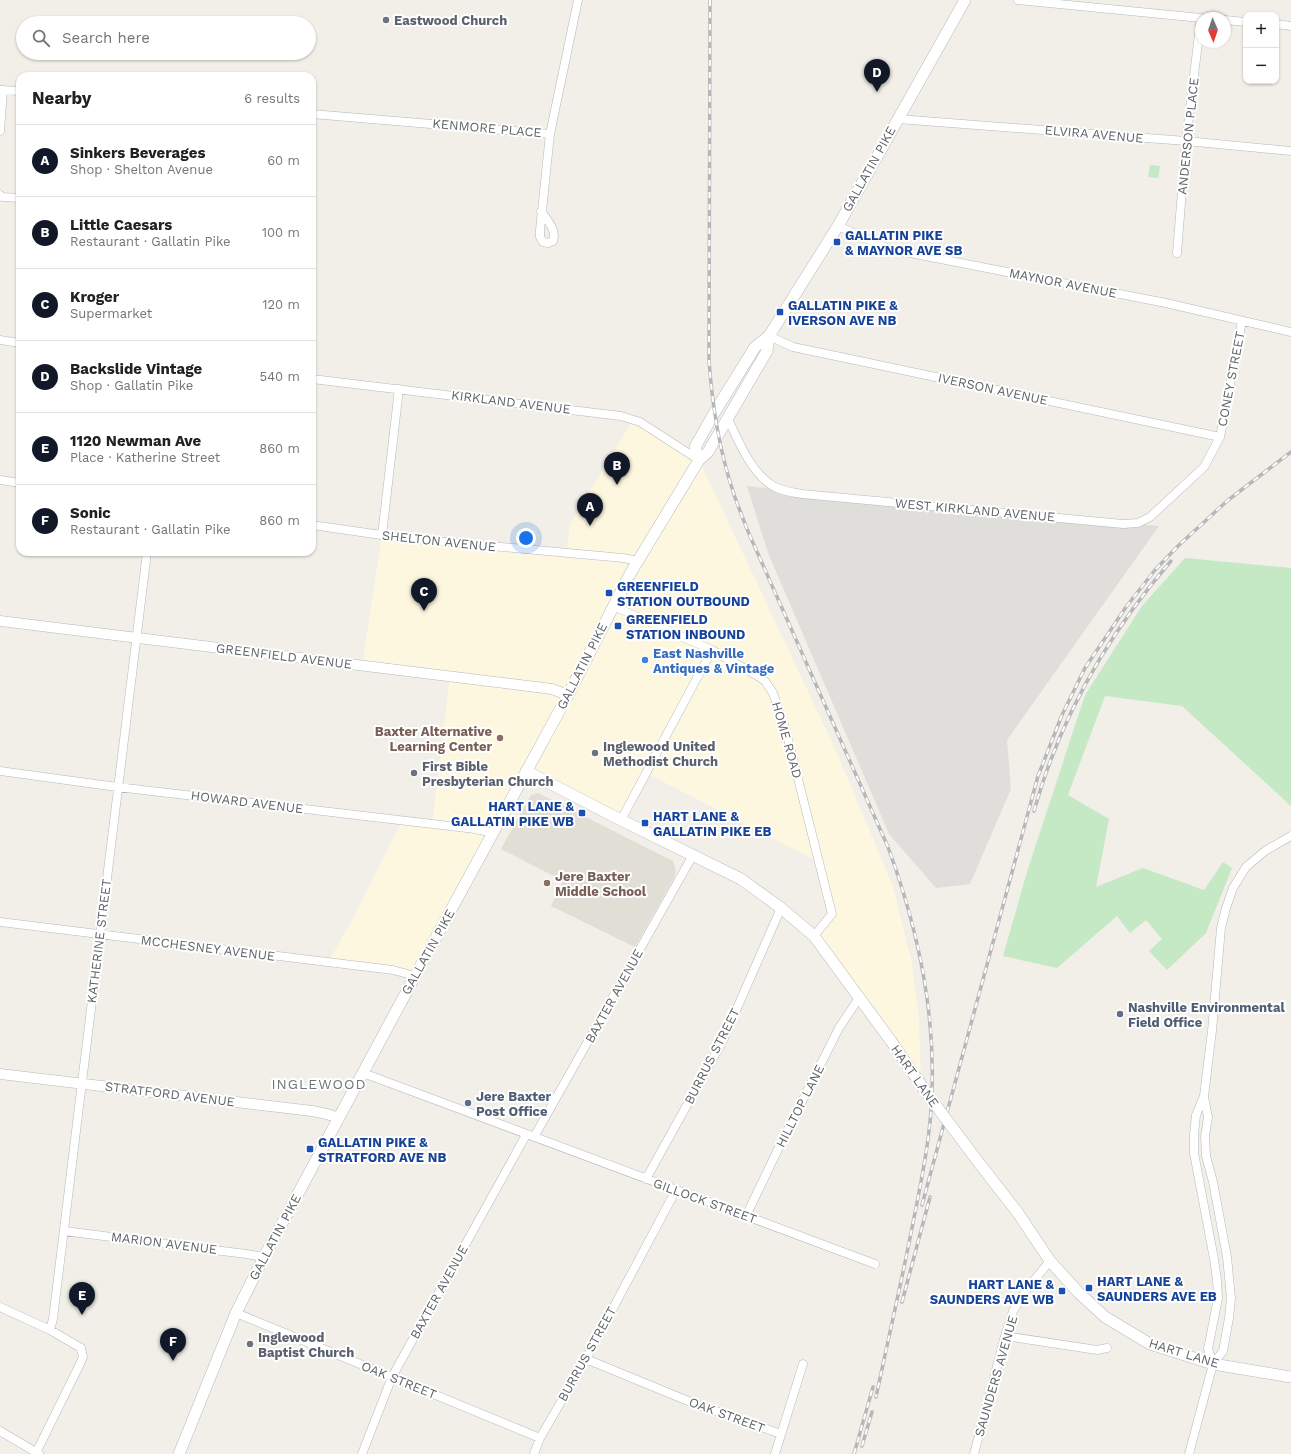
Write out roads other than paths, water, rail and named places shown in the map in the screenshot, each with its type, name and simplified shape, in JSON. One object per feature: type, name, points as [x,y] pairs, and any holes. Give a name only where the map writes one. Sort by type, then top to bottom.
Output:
[{"type":"main road","name":"GALLATIN PIKE","points":[[699,460],[695,447],[716,410],[755,347],[768,336],[838,226],[965,0]]},
{"type":"main road","name":"GALLATIN PIKE","points":[[179,1454],[236,1313],[264,1257],[568,695],[613,606],[638,561],[699,460],[708,452],[728,419],[767,351],[768,336]]},
{"type":"main road","name":"HART LANE","points":[[526,771],[741,879],[781,908],[814,936],[891,1041],[928,1095],[1018,1213],[1050,1260],[1079,1293],[1105,1317],[1150,1344],[1213,1364],[1291,1377]]},
{"type":"street","name":"KENMORE PLACE","points":[[316,114],[550,134],[578,0]]},
{"type":"street","points":[[1018,0],[1195,17]]},
{"type":"street","points":[[1231,21],[1243,22]]},
{"type":"street","points":[[1279,24],[1291,26]]},
{"type":"street","name":"ANDERSON PLACE","points":[[1176,253],[1186,141],[1197,48]]},
{"type":"street","points":[[0,131],[2,90],[16,91]]},
{"type":"street","name":"ELVIRA AVENUE","points":[[898,119],[1186,141],[1291,151]]},
{"type":"street","points":[[541,211],[550,134]]},
{"type":"street","points":[[0,194],[2,197],[16,198]]},
{"type":"street","name":"MAYNOR AVENUE","points":[[838,226],[889,249],[1166,303],[1291,332]]},
{"type":"street","name":"CONEY STREET","points":[[1220,436],[1242,321]]},
{"type":"street","name":"IVERSON AVENUE","points":[[768,336],[793,347],[1220,436]]},
{"type":"street","points":[[0,340],[16,342]]},
{"type":"street","name":"KIRKLAND AVENUE","points":[[316,379],[621,416],[640,422],[699,460]]},
{"type":"street","points":[[382,535],[399,389]]},
{"type":"street","name":"WEST KIRKLAND AVENUE","points":[[728,419],[749,462],[770,484],[784,491],[802,494],[1122,524],[1138,523],[1150,517],[1204,467],[1220,436]]},
{"type":"street","points":[[0,480],[16,482]]},
{"type":"street","name":"SHELTON AVENUE","points":[[316,526],[382,535],[623,558],[638,561]]},
{"type":"street","name":"KATHERINE STREET","points":[[50,1330],[53,1319],[64,1231],[117,787],[146,556]]},
{"type":"street","name":"HOME ROAD","points":[[613,606],[712,650],[765,681],[773,693],[781,713],[832,914],[814,936]]},
{"type":"street","name":"GREENFIELD AVENUE","points":[[0,621],[552,689],[568,695]]},
{"type":"street","points":[[621,820],[712,650]]},
{"type":"street","name":"HOWARD AVENUE","points":[[0,771],[117,787],[494,833]]},
{"type":"street","points":[[1213,1364],[1208,1349],[1218,1298],[1217,1280],[1194,1153],[1194,1135],[1196,1115],[1204,1096],[1212,1031],[1221,928],[1233,888],[1246,867],[1265,851],[1291,836]]},
{"type":"street","name":"BAXTER AVENUE","points":[[534,1137],[693,856]]},
{"type":"street","name":"BURRUS STREET","points":[[646,1179],[724,1040],[781,908]]},
{"type":"street","name":"MCCHESNEY AVENUE","points":[[0,922],[393,970],[415,976]]},
{"type":"street","name":"HILLTOP LANE","points":[[746,1216],[839,1028],[859,998]]},
{"type":"street","name":"STRATFORD AVENUE","points":[[0,1074],[312,1111],[339,1118]]},
{"type":"street","points":[[363,1074],[526,1135]]},
{"type":"street","points":[[1189,1454],[1213,1364],[1223,1351],[1231,1298],[1227,1257],[1206,1156],[1205,1136],[1208,1117],[1204,1096]]},
{"type":"street","name":"BAXTER AVENUE","points":[[362,1454],[392,1377],[526,1135]]},
{"type":"street","name":"GILLOCK STREET","points":[[526,1135],[875,1264]]},
{"type":"street","name":"BURRUS STREET","points":[[534,1454],[540,1438],[586,1358],[676,1190]]},
{"type":"street","name":"MARION AVENUE","points":[[64,1231],[264,1257]]},
{"type":"street","name":"SAUNDERS AVENUE","points":[[974,1454],[1005,1336],[1013,1312],[1027,1288],[1050,1260]]},
{"type":"street","points":[[0,1307],[50,1330],[81,1348],[83,1357],[37,1453],[0,1431]]},
{"type":"street","name":"OAK STREET","points":[[236,1313],[540,1438]]},
{"type":"street","points":[[1005,1336],[1097,1350],[1107,1348]]},
{"type":"street","name":"OAK STREET","points":[[586,1358],[693,1403],[781,1434]]},
{"type":"street","points":[[775,1454],[803,1364]]},
{"type":"railway","points":[[710,0],[709,360],[714,407],[722,454],[735,498],[750,536],[888,847],[908,906],[922,967],[927,997],[932,1059],[932,1090],[928,1142],[908,1249],[876,1397]]},
{"type":"railway","points":[[922,1205],[1038,776],[1062,715],[1085,668],[1126,607],[1155,570],[1178,546],[1227,501],[1291,452]]},
{"type":"railway","points":[[1034,811],[1058,743],[1072,710],[1089,678],[1127,618],[1171,561]]},
{"type":"railway","points":[[902,1302],[930,1197]]},
{"type":"railway","points":[[854,1454],[873,1387]]},
{"type":"railway","points":[[862,1446],[872,1412]]},
{"type":"place","name":"Eastwood Church","points":[[386,20]]},
{"type":"place","name":"Backslide Vintage","points":[[877,92]]},
{"type":"place","name":"GALLATIN PIKE & MAYNOR AVE SB","points":[[837,242]]},
{"type":"place","name":"GALLATIN PIKE & IVERSON AVE NB","points":[[780,312]]},
{"type":"place","name":"Little Caesars","points":[[617,485]]},
{"type":"place","name":"Sinkers Beverages","points":[[590,526]]},
{"type":"place","name":"GREENFIELD STATION OUTBOUND","points":[[609,593]]},
{"type":"place","name":"Kroger","points":[[424,611]]},
{"type":"place","name":"GREENFIELD STATION INBOUND","points":[[618,626]]},
{"type":"place","name":"East Nashville Antiques & Vintage","points":[[645,660]]},
{"type":"place","name":"Baxter Alternative Learning Center","points":[[500,738]]},
{"type":"place","name":"Inglewood United Methodist Church","points":[[595,753]]},
{"type":"place","name":"First Bible Presbyterian Church","points":[[414,773]]},
{"type":"place","name":"HART LANE & GALLATIN PIKE WB","points":[[582,813]]},
{"type":"place","name":"HART LANE & GALLATIN PIKE EB","points":[[645,823]]},
{"type":"place","name":"Jere Baxter Middle School","points":[[547,883]]},
{"type":"place","name":"Nashville Environmental Field Office","points":[[1120,1014]]},
{"type":"place","name":"Jere Baxter Post Office","points":[[468,1103]]},
{"type":"place","name":"GALLATIN PIKE & STRATFORD AVE NB","points":[[310,1149]]},
{"type":"place","name":"HART LANE & SAUNDERS AVE EB","points":[[1089,1288]]},
{"type":"place","name":"HART LANE & SAUNDERS AVE WB","points":[[1062,1291]]},
{"type":"place","name":"1120 Newman Ave","points":[[82,1315]]},
{"type":"place","name":"Inglewood Baptist Church","points":[[250,1344]]},
{"type":"place","name":"Sonic","points":[[173,1361]]},
{"type":"district","name":"INGLEWOOD","points":[[319,1084]]}]
